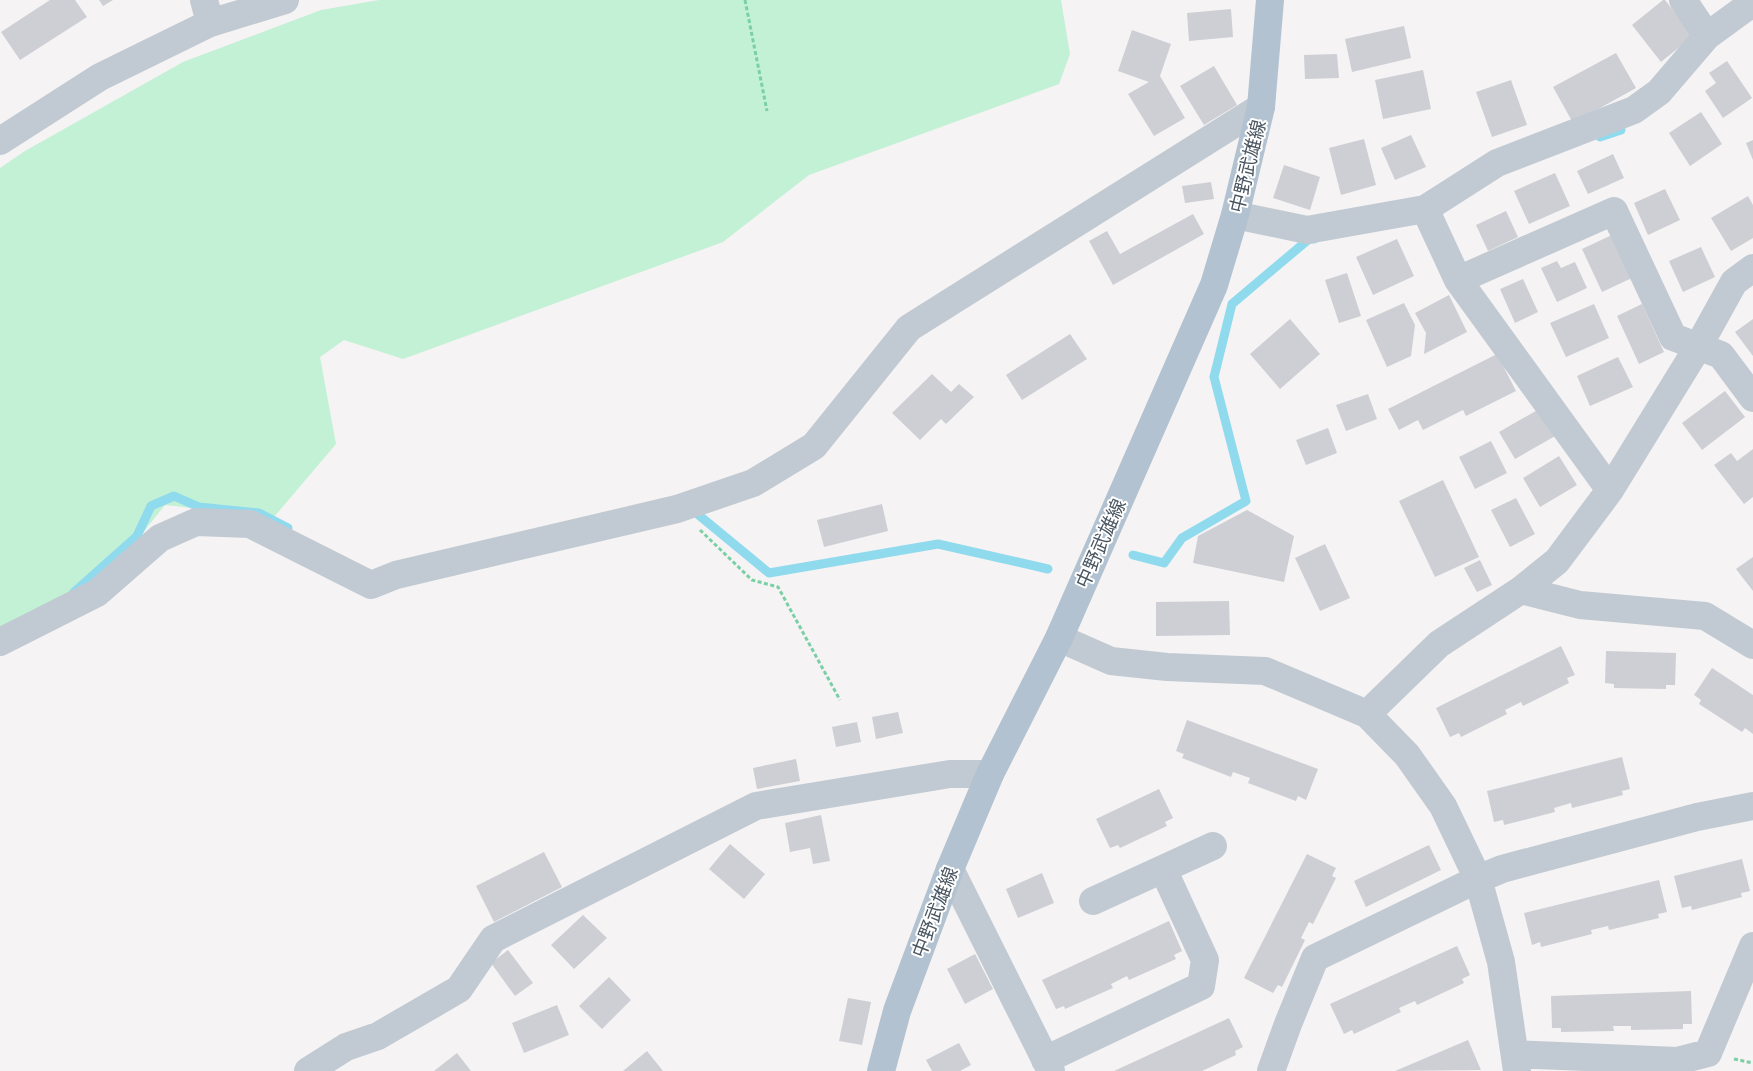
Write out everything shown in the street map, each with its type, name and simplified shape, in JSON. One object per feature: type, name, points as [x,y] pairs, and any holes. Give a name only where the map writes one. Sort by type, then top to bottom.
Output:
[{"type":"main road","name":"中野武雄線","points":[[881,1071],[897,1011],[950,869],[990,774],[1059,638],[1214,285],[1235,215],[1261,107],[1270,0]]},
{"type":"street","points":[[0,140],[207,12],[285,0]]},
{"type":"street","points":[[1683,0],[1707,36]]},
{"type":"street","points":[[1235,215],[1307,230],[1425,209],[1497,162],[1634,110],[1659,92],[1707,36],[1753,4]]},
{"type":"street","points":[[0,642],[97,593],[160,538],[196,522],[250,524],[384,580],[678,509],[753,483],[814,446],[909,328],[1261,107]]},
{"type":"street","points":[[1425,209],[1458,280],[1610,490]]},
{"type":"street","points":[[1458,280],[1614,212],[1673,337],[1721,355],[1753,398]]},
{"type":"street","points":[[1367,714],[1439,644],[1521,590],[1557,561],[1610,490],[1698,347],[1734,282],[1753,268]]},
{"type":"street","points":[[1521,590],[1580,605],[1705,616],[1753,645]]},
{"type":"street","points":[[1059,638],[1111,661],[1167,667],[1265,671],[1367,714],[1407,755],[1443,806],[1478,879],[1502,962],[1516,1062],[1677,1061],[1708,1054],[1753,946]]},
{"type":"street","points":[[308,1071],[346,1047],[378,1036],[459,989],[493,939],[756,806],[950,774],[990,774]]},
{"type":"street","points":[[1271,1071],[1315,958],[1502,869],[1697,817],[1753,806]]},
{"type":"street","points":[[1093,900],[1213,846]]},
{"type":"street","points":[[950,869],[1048,1065],[1200,986],[1205,960],[1163,868]]},
{"type":"path","points":[[745,0],[767,111]]},
{"type":"path","points":[[697,527],[752,580],[778,587],[840,700]]},
{"type":"green space","points":[[379,0],[1061,0],[1070,54],[1059,84],[809,175],[723,242],[403,359],[344,340],[320,357],[336,444],[274,517],[165,505],[108,576],[0,634],[0,168],[25,151],[183,62],[321,10]]},
{"type":"building","points":[[50,0],[75,0],[87,17],[20,60],[1,32]]},
{"type":"building","points":[[99,0],[113,0],[103,6]]},
{"type":"building","points":[[1665,0],[1693,36],[1661,62],[1632,25]]},
{"type":"building","points":[[1231,9],[1233,37],[1189,41],[1187,13]]},
{"type":"building","points":[[1404,26],[1411,58],[1352,72],[1345,39]]},
{"type":"building","points":[[1132,30],[1171,44],[1160,76],[1185,118],[1154,136],[1128,94],[1149,82],[1118,71]]},
{"type":"building","points":[[1616,53],[1636,88],[1573,123],[1553,87]]},
{"type":"building","points":[[1337,54],[1339,78],[1305,79],[1304,55]]},
{"type":"building","points":[[1727,61],[1752,98],[1723,118],[1705,91],[1716,83],[1709,73]]},
{"type":"building","points":[[1214,66],[1237,105],[1204,125],[1180,86]]},
{"type":"building","points":[[1423,70],[1431,109],[1383,119],[1375,80]]},
{"type":"building","points":[[1511,80],[1527,125],[1492,137],[1476,92]]},
{"type":"building","points":[[1701,112],[1722,144],[1690,166],[1669,133]]},
{"type":"building","points":[[1411,135],[1426,167],[1395,180],[1381,148]]},
{"type":"building","points":[[1364,139],[1376,185],[1341,195],[1329,148]]},
{"type":"building","points":[[1753,140],[1753,160],[1746,143]]},
{"type":"building","points":[[1613,154],[1624,178],[1588,194],[1577,171]]},
{"type":"building","points":[[1284,165],[1320,177],[1310,210],[1273,198]]},
{"type":"building","points":[[1555,173],[1570,206],[1529,224],[1514,191]]},
{"type":"building","points":[[1211,182],[1214,199],[1185,203],[1182,186]]},
{"type":"building","points":[[1665,189],[1680,220],[1648,235],[1634,203]]},
{"type":"building","points":[[1748,196],[1753,205],[1753,238],[1731,251],[1711,218]]},
{"type":"building","points":[[1506,211],[1518,237],[1488,251],[1476,225]]},
{"type":"building","points":[[1193,214],[1204,234],[1113,285],[1089,241],[1107,231],[1120,254]]},
{"type":"building","points":[[1614,234],[1634,277],[1602,292],[1582,249]]},
{"type":"building","points":[[1397,239],[1414,276],[1373,295],[1356,257]]},
{"type":"building","points":[[1701,247],[1715,277],[1683,292],[1669,261]]},
{"type":"building","points":[[1557,261],[1561,268],[1575,262],[1587,288],[1557,302],[1541,268]]},
{"type":"building","points":[[1347,273],[1361,316],[1339,323],[1325,280]]},
{"type":"building","points":[[1523,279],[1538,312],[1515,323],[1500,289]]},
{"type":"building","points":[[1449,295],[1467,332],[1424,354],[1426,333],[1415,313]]},
{"type":"building","points":[[1404,303],[1415,325],[1411,356],[1387,367],[1366,320]]},
{"type":"building","points":[[1594,304],[1609,338],[1566,357],[1550,323]]},
{"type":"building","points":[[1642,304],[1664,352],[1639,364],[1617,316]]},
{"type":"building","points":[[1290,319],[1320,354],[1280,389],[1250,354]]},
{"type":"building","points":[[1753,319],[1753,356],[1735,332]]},
{"type":"building","points":[[1070,334],[1087,359],[1022,400],[1006,375]]},
{"type":"building","points":[[1497,354],[1516,391],[1466,416],[1463,410],[1423,430],[1418,420],[1399,430],[1388,409]]},
{"type":"building","points":[[1618,357],[1633,387],[1590,406],[1577,376]]},
{"type":"building","points":[[932,374],[951,392],[959,384],[974,397],[946,424],[941,419],[920,440],[892,413]]},
{"type":"building","points":[[1725,391],[1745,417],[1702,450],[1682,423]]},
{"type":"building","points":[[1368,394],[1377,419],[1346,431],[1336,405]]},
{"type":"building","points":[[1541,408],[1557,435],[1515,459],[1499,432]]},
{"type":"building","points":[[1328,428],[1337,453],[1306,465],[1296,440]]},
{"type":"building","points":[[1491,441],[1507,473],[1475,489],[1459,457]]},
{"type":"building","points":[[1753,449],[1753,497],[1744,504],[1714,465],[1731,453],[1737,461]]},
{"type":"building","points":[[1559,456],[1577,485],[1540,507],[1523,478]]},
{"type":"building","points":[[1443,480],[1479,557],[1435,577],[1399,501]]},
{"type":"building","points":[[1516,498],[1535,534],[1510,547],[1491,510]]},
{"type":"building","points":[[882,504],[888,531],[824,547],[817,520]]},
{"type":"building","points":[[1247,510],[1294,536],[1284,582],[1193,563],[1198,536]]},
{"type":"building","points":[[1325,544],[1350,598],[1320,611],[1295,558]]},
{"type":"building","points":[[1753,557],[1753,591],[1736,569]]},
{"type":"building","points":[[1480,560],[1492,585],[1477,592],[1464,568]]},
{"type":"building","points":[[1229,601],[1230,635],[1156,636],[1156,602]]},
{"type":"building","points":[[1561,646],[1575,675],[1567,678],[1569,683],[1523,706],[1521,702],[1505,710],[1507,714],[1461,737],[1459,733],[1450,737],[1436,708]]},
{"type":"building","points":[[1606,651],[1676,653],[1675,685],[1666,685],[1666,689],[1614,688],[1614,684],[1605,683]]},
{"type":"building","points":[[1712,668],[1753,695],[1753,734],[1745,728],[1742,732],[1699,704],[1701,700],[1694,695]]},
{"type":"building","points":[[898,712],[903,733],[876,739],[872,717]]},
{"type":"building","points":[[1187,720],[1318,769],[1306,800],[1298,796],[1296,801],[1248,783],[1250,778],[1233,772],[1231,777],[1182,758],[1184,754],[1176,751]]},
{"type":"building","points":[[857,722],[861,742],[836,747],[832,727]]},
{"type":"building","points":[[1622,757],[1630,789],[1622,791],[1623,795],[1572,808],[1571,803],[1554,808],[1555,812],[1504,825],[1503,820],[1494,822],[1487,791]]},
{"type":"building","points":[[796,759],[800,781],[757,789],[753,768]]},
{"type":"building","points":[[1159,789],[1173,818],[1165,822],[1167,826],[1120,848],[1118,845],[1110,848],[1096,819]]},
{"type":"building","points":[[821,815],[830,861],[813,864],[810,848],[790,852],[785,823]]},
{"type":"building","points":[[730,844],[765,874],[744,899],[709,869]]},
{"type":"building","points":[[1429,845],[1441,870],[1366,907],[1354,881]]},
{"type":"building","points":[[544,852],[562,887],[494,922],[476,886]]},
{"type":"building","points":[[1307,854],[1336,868],[1332,876],[1336,878],[1313,924],[1309,922],[1301,938],[1305,940],[1282,987],[1278,985],[1273,993],[1244,978]]},
{"type":"building","points":[[1742,859],[1750,891],[1741,893],[1742,897],[1692,910],[1691,906],[1682,908],[1674,876]]},
{"type":"building","points":[[1042,873],[1054,903],[1018,918],[1006,889]]},
{"type":"building","points":[[1659,880],[1667,912],[1658,914],[1659,918],[1609,930],[1608,926],[1591,930],[1592,934],[1541,947],[1540,942],[1532,945],[1524,913]]},
{"type":"building","points":[[583,915],[607,938],[574,969],[551,945]]},
{"type":"building","points":[[1169,921],[1182,951],[1174,955],[1176,959],[1129,980],[1127,976],[1111,984],[1113,988],[1065,1009],[1064,1006],[1056,1009],[1042,980]]},
{"type":"building","points":[[1457,946],[1470,975],[1462,979],[1464,983],[1417,1005],[1415,1001],[1399,1008],[1401,1012],[1354,1034],[1352,1030],[1344,1034],[1330,1004]]},
{"type":"building","points":[[508,950],[533,983],[515,996],[491,963]]},
{"type":"building","points":[[975,954],[993,989],[965,1004],[947,969]]},
{"type":"building","points":[[609,977],[631,1000],[602,1029],[579,1006]]},
{"type":"building","points":[[1691,991],[1692,1024],[1683,1024],[1683,1029],[1631,1030],[1631,1026],[1613,1026],[1614,1031],[1561,1032],[1561,1028],[1552,1028],[1551,996]]},
{"type":"building","points":[[848,998],[871,1002],[862,1045],[839,1041]]},
{"type":"building","points":[[557,1005],[569,1035],[524,1053],[512,1023]]},
{"type":"building","points":[[1229,1018],[1243,1047],[1235,1051],[1236,1055],[1202,1071],[1114,1071]]},
{"type":"building","points":[[1468,1040],[1481,1070],[1395,1071]]},
{"type":"building","points":[[959,1043],[971,1065],[960,1071],[932,1071],[926,1060]]},
{"type":"building","points":[[647,1051],[663,1071],[623,1071]]},
{"type":"building","points":[[457,1053],[471,1071],[434,1071]]},
{"type":"waterway","points":[[1600,137],[1621,130]]},
{"type":"waterway","points":[[1133,555],[1164,563],[1182,538],[1246,501],[1214,377],[1232,304],[1309,239],[1314,239]]},
{"type":"waterway","points":[[73,593],[137,536],[151,506],[174,496],[199,507],[259,513],[288,528]]},
{"type":"waterway","points":[[690,513],[695,512],[769,573],[938,544],[1048,569]]}]
